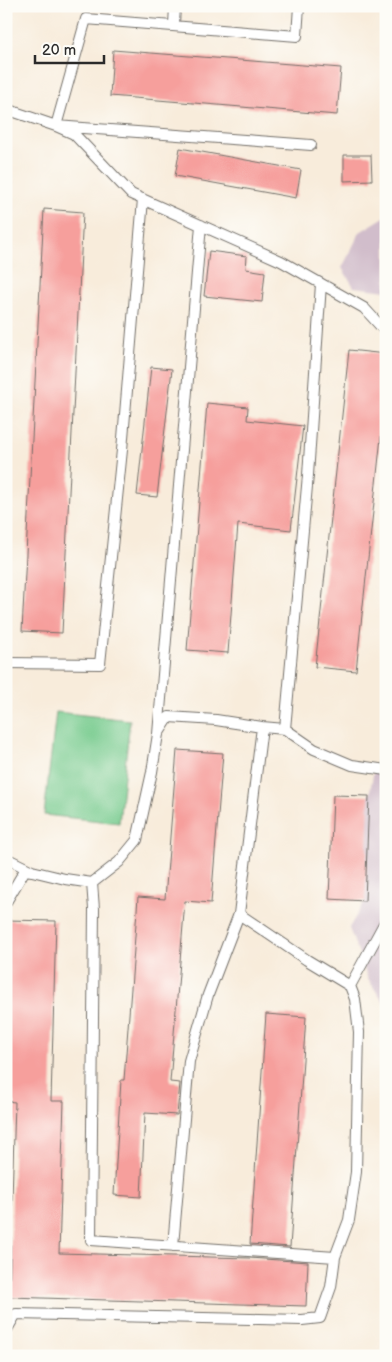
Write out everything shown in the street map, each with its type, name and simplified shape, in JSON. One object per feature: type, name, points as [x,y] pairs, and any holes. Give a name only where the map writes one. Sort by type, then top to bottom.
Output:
[{"type":"lane","points":[[174,25],[175,6]]},
{"type":"lane","points":[[56,126],[86,19],[296,36],[299,6]]},
{"type":"lane","points":[[6,109],[74,134],[131,194],[281,261],[364,308],[386,332]]},
{"type":"lane","points":[[56,126],[311,145]]},
{"type":"lane","points":[[6,663],[100,664],[121,459],[143,199]]},
{"type":"lane","points":[[6,902],[25,870],[92,883],[119,862],[137,840],[158,734],[201,225]]},
{"type":"lane","points":[[285,728],[308,475],[321,284]]},
{"type":"lane","points":[[158,734],[168,717],[216,720],[262,727],[285,728],[314,749],[344,762],[386,770]]},
{"type":"lane","points":[[173,1246],[189,1061],[208,995],[239,914],[262,727]]},
{"type":"lane","points":[[6,858],[32,871]]},
{"type":"lane","points":[[92,883],[94,909],[91,1240],[335,1257]]},
{"type":"lane","points":[[7,1329],[16,1314],[302,1320],[320,1318],[330,1288],[335,1257],[349,1220],[356,1172],[359,1032],[355,999],[350,986],[307,960],[239,914]]},
{"type":"lane","points":[[350,986],[386,920]]},
{"type":"shaded area","points":[[386,216],[386,291],[354,287],[342,268],[360,232]]},
{"type":"shaded area","points":[[386,709],[386,1006],[368,979],[349,928],[365,901],[369,796]]},
{"type":"green space","points":[[56,712],[130,720],[119,823],[44,815]]},
{"type":"building","points":[[113,50],[341,68],[337,115],[110,96]]},
{"type":"building","points":[[180,148],[301,170],[296,198],[175,176]]},
{"type":"building","points":[[344,155],[371,155],[372,180],[344,181]]},
{"type":"building","points":[[44,209],[83,212],[62,633],[22,631]]},
{"type":"building","points":[[209,251],[247,256],[246,269],[265,272],[262,302],[204,296]]},
{"type":"building","points":[[349,350],[386,354],[386,390],[356,671],[315,667]]},
{"type":"building","points":[[151,367],[172,369],[157,497],[137,495]]},
{"type":"building","points":[[207,403],[248,407],[247,420],[303,426],[291,530],[238,524],[228,653],[187,650]]},
{"type":"building","points":[[177,750],[223,753],[211,903],[185,901],[170,1082],[180,1083],[177,1115],[145,1113],[141,1197],[114,1195],[121,1080],[124,1080],[138,897],[165,899]]},
{"type":"building","points":[[333,795],[369,796],[365,901],[329,899]]},
{"type":"building","points":[[6,920],[56,921],[51,1101],[64,1101],[59,1253],[249,1258],[308,1262],[306,1306],[9,1297],[15,1102],[6,1101]]},
{"type":"building","points":[[266,1014],[306,1017],[290,1247],[250,1244]]}]
